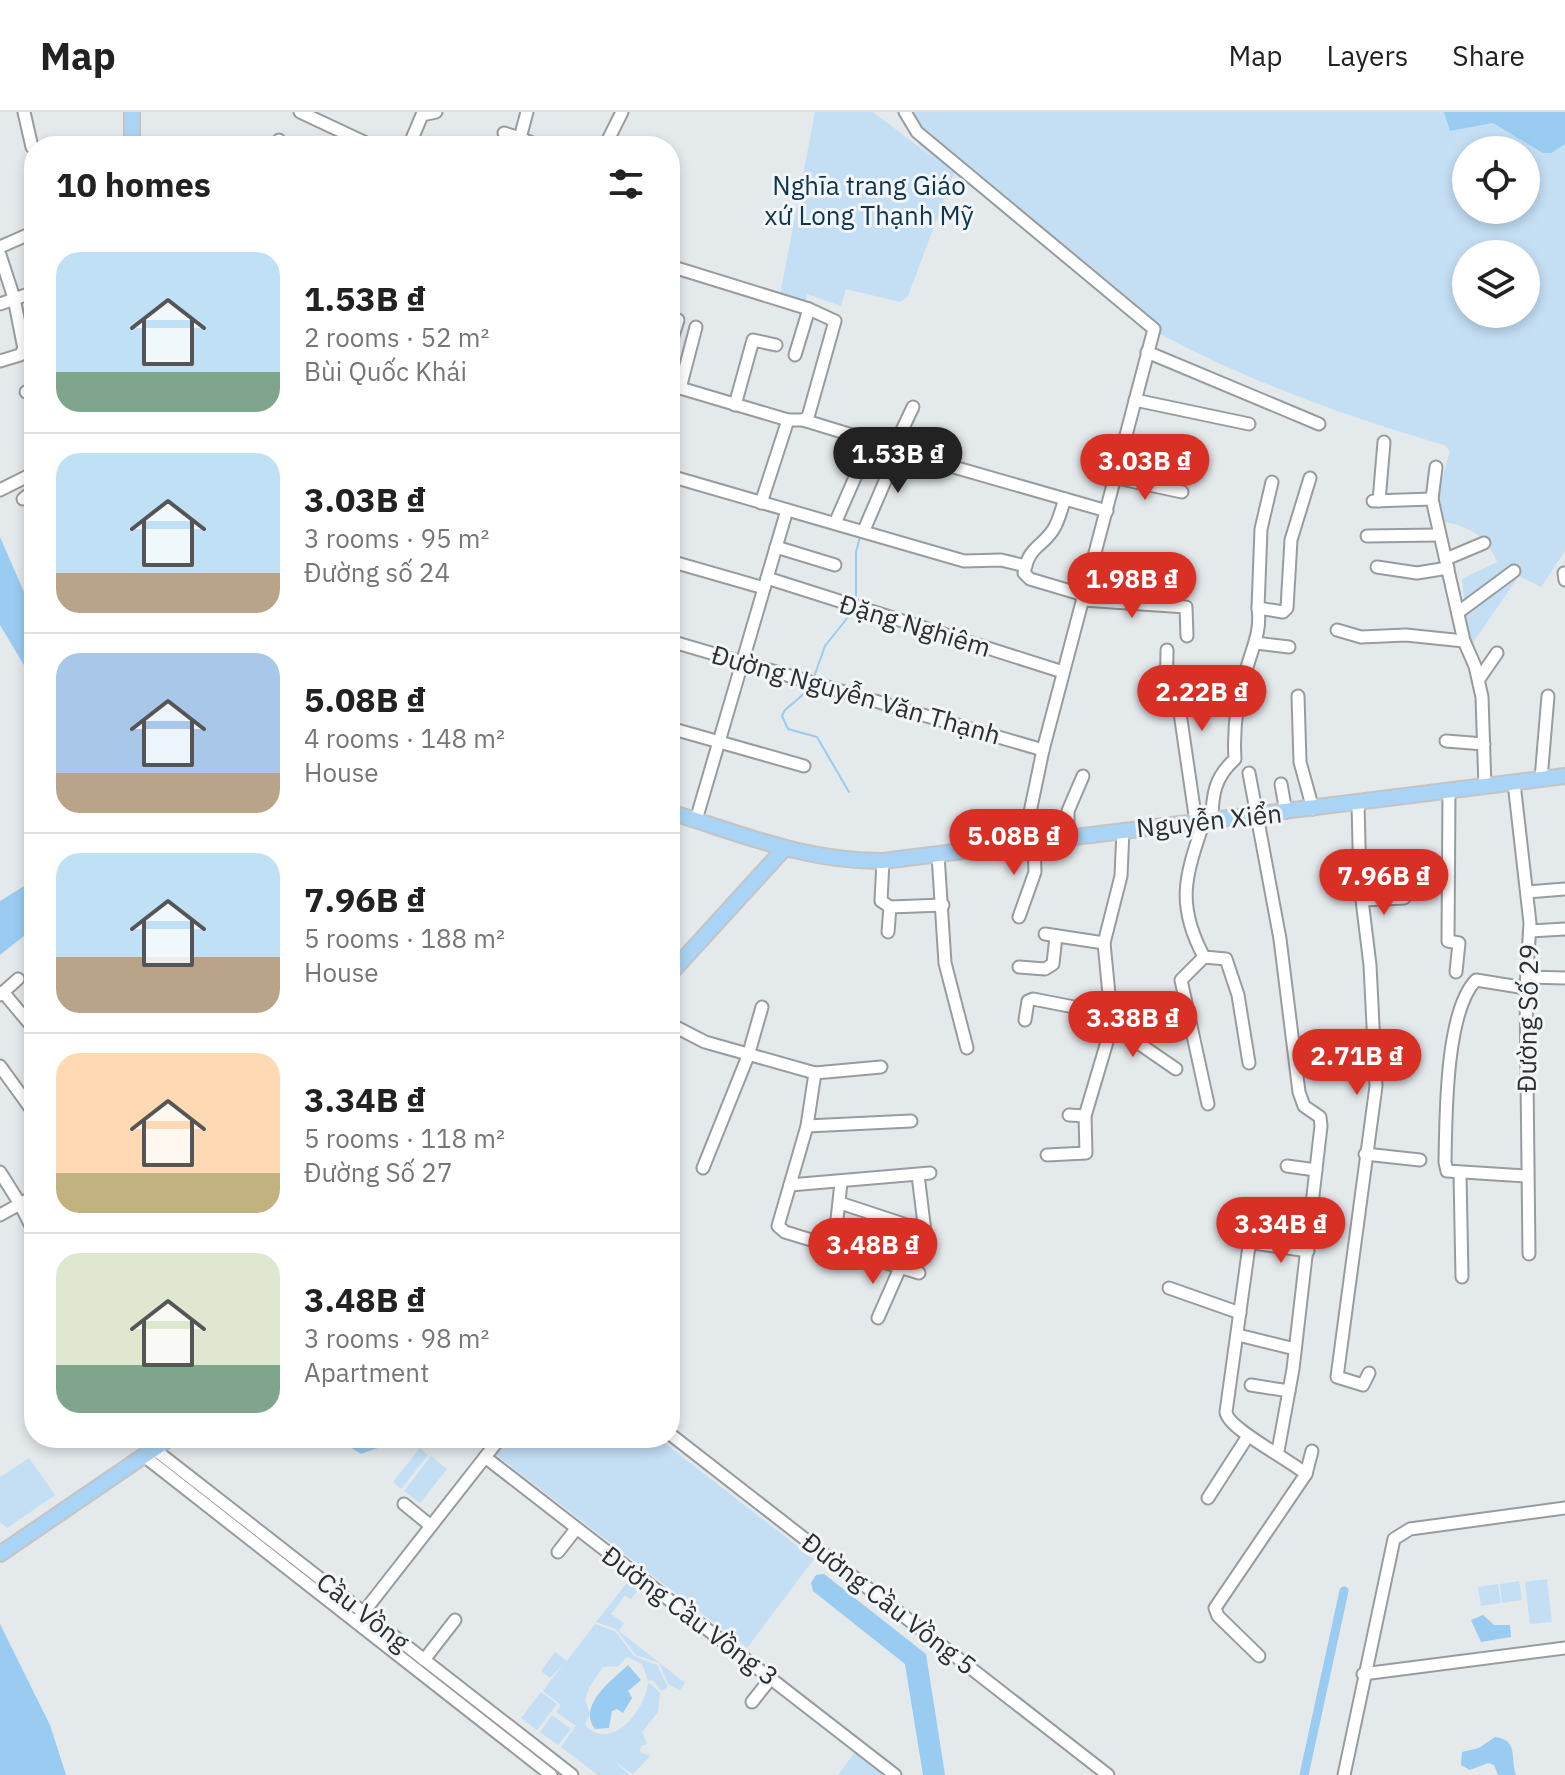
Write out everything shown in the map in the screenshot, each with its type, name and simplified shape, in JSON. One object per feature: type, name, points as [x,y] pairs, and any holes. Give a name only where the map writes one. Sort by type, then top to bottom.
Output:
[{"type":"main road","points":[[132,112],[132,136]]},
{"type":"main road","name":"Nguyễn Xiển","points":[[680,815],[784,849],[840,862],[883,861],[1565,776]]},
{"type":"main road","points":[[680,963],[784,849]]},
{"type":"main road","points":[[0,1554],[155,1448]]},
{"type":"street","points":[[24,112],[29,136]]},
{"type":"street","points":[[300,112],[351,136]]},
{"type":"street","points":[[413,136],[422,115],[436,112]]},
{"type":"street","points":[[521,136],[527,112]]},
{"type":"street","points":[[610,136],[622,112]]},
{"type":"street","points":[[905,112],[917,132],[1138,311],[1155,331],[1043,750],[1029,841],[1035,872],[1019,917]]},
{"type":"street","points":[[504,133],[514,136]]},
{"type":"street","points":[[0,247],[24,236]]},
{"type":"street","points":[[0,255],[14,298],[23,352],[0,361]]},
{"type":"street","points":[[680,269],[809,309],[835,321],[808,417],[803,420]]},
{"type":"street","points":[[0,304],[24,295]]},
{"type":"street","points":[[795,355],[809,309]]},
{"type":"street","points":[[680,373],[696,327]]},
{"type":"street","points":[[735,405],[753,340],[776,345]]},
{"type":"street","points":[[1147,352],[1319,424]]},
{"type":"street","points":[[680,388],[788,420],[803,420],[855,437],[852,451]]},
{"type":"street","points":[[1135,400],[1249,424]]},
{"type":"street","points":[[864,530],[913,407]]},
{"type":"street","points":[[761,503],[788,420]]},
{"type":"street","points":[[1384,442],[1376,501],[1432,499]]},
{"type":"street","points":[[836,521],[868,443],[1107,511]]},
{"type":"street","points":[[1436,467],[1432,499],[1438,535],[1460,611],[1464,641],[1479,680],[1485,787]]},
{"type":"street","points":[[0,490],[24,478]]},
{"type":"street","points":[[1117,478],[1182,492]]},
{"type":"street","points":[[1258,608],[1283,612],[1287,608],[1291,540],[1310,478]]},
{"type":"street","points":[[680,479],[836,521],[964,561],[1001,560],[1026,566]]},
{"type":"street","points":[[1204,957],[1184,884],[1212,792],[1222,769],[1235,759],[1233,738],[1247,665],[1256,643],[1261,529],[1272,482]]},
{"type":"street","points":[[1065,499],[1051,533],[1035,545],[1024,573],[1030,579],[1084,597],[1186,607],[1187,636]]},
{"type":"street","points":[[696,820],[787,510]]},
{"type":"street","points":[[1367,536],[1438,535]]},
{"type":"street","points":[[1377,567],[1417,573],[1447,564],[1484,543]]},
{"type":"street","points":[[776,547],[835,565]]},
{"type":"street","name":"Đặng Nghiêm","points":[[680,563],[766,583],[1063,672]]},
{"type":"street","points":[[1460,611],[1514,571]]},
{"type":"street","points":[[1337,630],[1361,637],[1406,635],[1464,641]]},
{"type":"street","points":[[1256,643],[1289,647]]},
{"type":"street","name":"Đường Nguyễn Văn Thạnh","points":[[680,644],[1043,750]]},
{"type":"street","points":[[1167,650],[1166,706],[1178,710]]},
{"type":"street","points":[[1479,680],[1497,653]]},
{"type":"street","points":[[1181,686],[1178,710],[1204,821]]},
{"type":"street","points":[[1298,696],[1300,762],[1313,809]]},
{"type":"street","points":[[1541,779],[1548,696]]},
{"type":"street","points":[[680,730],[804,766]]},
{"type":"street","points":[[1446,741],[1484,744]]},
{"type":"street","points":[[1249,773],[1280,939],[1299,1092],[1304,1106],[1320,1117],[1308,1251],[1278,1451]]},
{"type":"street","points":[[1068,837],[1068,811],[1083,776]]},
{"type":"street","name":"Đường Số 29","points":[[1514,783],[1530,931],[1526,1176],[1529,1254]]},
{"type":"street","points":[[1281,784],[1286,812]]},
{"type":"street","points":[[1449,792],[1448,941],[1459,943],[1456,972]]},
{"type":"street","points":[[1358,804],[1375,1070],[1337,1377],[1362,1385],[1369,1373]]},
{"type":"street","points":[[1047,1155],[1086,1153],[1085,1116],[1111,1019],[1104,943],[1121,876],[1123,830]]},
{"type":"street","points":[[938,855],[945,963],[967,1048]]},
{"type":"street","points":[[883,861],[881,901],[890,907],[943,905]]},
{"type":"street","points":[[1527,892],[1565,889]]},
{"type":"street","points":[[1362,900],[1404,898]]},
{"type":"street","points":[[888,932],[890,907]]},
{"type":"street","points":[[1530,931],[1565,929]]},
{"type":"street","points":[[1019,967],[1045,969],[1053,964],[1050,935],[1104,943]]},
{"type":"street","points":[[1204,957],[1226,959],[1238,995],[1249,1063]]},
{"type":"street","points":[[1204,957],[1181,980],[1208,1104]]},
{"type":"street","points":[[1526,1176],[1447,1171],[1447,1095],[1462,1004],[1468,988],[1476,980],[1527,982],[1565,978]]},
{"type":"street","points":[[18,979],[2,994],[24,1018]]},
{"type":"street","points":[[1025,1020],[1028,1001],[1033,999],[1111,1019],[1176,1069]]},
{"type":"street","points":[[703,1168],[748,1056],[762,1007]]},
{"type":"street","points":[[680,1029],[705,1042],[748,1056],[815,1073],[881,1067]]},
{"type":"street","points":[[0,1066],[24,1097]]},
{"type":"street","points":[[815,1073],[807,1126],[778,1226],[785,1232],[919,1273]]},
{"type":"street","points":[[1069,1115],[1085,1116]]},
{"type":"street","points":[[807,1126],[911,1121]]},
{"type":"street","points":[[1365,1154],[1420,1160]]},
{"type":"street","points":[[1287,1166],[1316,1170]]},
{"type":"street","points":[[0,1172],[24,1212]]},
{"type":"street","points":[[790,1185],[924,1174],[927,1248]]},
{"type":"street","points":[[1460,1174],[1462,1277]]},
{"type":"street","points":[[837,1219],[841,1183]]},
{"type":"street","points":[[0,1215],[24,1202]]},
{"type":"street","points":[[840,1203],[925,1231]]},
{"type":"street","points":[[1306,1474],[1278,1451],[1248,1436],[1226,1416],[1249,1246],[1254,1243],[1308,1251]]},
{"type":"street","points":[[878,1318],[900,1268]]},
{"type":"street","points":[[1169,1288],[1240,1313]]},
{"type":"street","points":[[1238,1335],[1295,1349]]},
{"type":"street","points":[[1251,1385],[1289,1391]]},
{"type":"street","points":[[1208,1498],[1248,1436]]},
{"type":"street","name":"Đường Cầu Vồng 5","points":[[680,1442],[1108,1775]]},
{"type":"street","points":[[360,1617],[492,1448]]},
{"type":"street","points":[[1259,1656],[1218,1616],[1215,1608],[1306,1474],[1312,1451]]},
{"type":"street","name":"Cầu Vồng","points":[[149,1452],[360,1617],[551,1775]]},
{"type":"street","name":"Đường Cầu Vồng 3","points":[[485,1457],[895,1775]]},
{"type":"street","points":[[404,1504],[431,1526]]},
{"type":"street","points":[[1344,1775],[1390,1546],[1399,1534],[1410,1529],[1565,1508]]},
{"type":"street","points":[[558,1552],[576,1529]]},
{"type":"street","name":"Cầu Vồng","points":[[360,1617],[424,1660],[572,1775]]},
{"type":"street","points":[[424,1660],[455,1620]]},
{"type":"street","points":[[1363,1674],[1565,1648]]},
{"type":"street","points":[[752,1702],[771,1678]]},
{"type":"green space","name":"Nghĩa trang Giáo xứ Long Thạnh Mỹ","points":[[815,112],[873,112],[935,159],[919,145],[901,112],[1565,112],[1565,551],[1541,587],[1519,576],[1472,644],[1467,634],[1462,579],[1497,562],[1482,538],[1460,526],[1442,521],[1437,497],[1450,451],[1444,445],[1367,421],[1252,378],[1142,324],[954,173],[908,296],[900,302],[846,289],[841,306],[807,294],[805,305],[780,295]]},
{"type":"green space","points":[[420,1448],[428,1455],[401,1489],[393,1482]]},
{"type":"green space","points":[[501,1448],[671,1448],[814,1559],[747,1648],[496,1455]]},
{"type":"green space","points":[[431,1456],[447,1469],[420,1503],[404,1491]]},
{"type":"green space","points":[[29,1458],[55,1495],[7,1528],[0,1522],[0,1477]]},
{"type":"green space","points":[[630,1579],[640,1587],[631,1599],[625,1595],[611,1614],[624,1623],[619,1631],[685,1683],[680,1690],[669,1685],[659,1663],[636,1655],[616,1629],[596,1622]]},
{"type":"green space","points":[[1547,1579],[1552,1622],[1530,1624],[1525,1582]]},
{"type":"green space","points":[[1519,1581],[1522,1600],[1502,1603],[1500,1584]]},
{"type":"green space","points":[[1498,1584],[1501,1603],[1481,1606],[1478,1587]]},
{"type":"green space","points":[[595,1624],[615,1631],[634,1656],[657,1665],[668,1687],[661,1691],[654,1681],[648,1680],[642,1664],[627,1657],[618,1666],[603,1667],[589,1687],[585,1701],[590,1713],[585,1725],[595,1733],[606,1734],[616,1731],[634,1715],[646,1693],[648,1682],[660,1693],[658,1712],[642,1732],[647,1744],[641,1746],[640,1752],[650,1756],[633,1774],[613,1760],[629,1775],[598,1775],[561,1747],[576,1726],[556,1712],[561,1705],[543,1691],[564,1663],[550,1678],[541,1671],[555,1652],[567,1661]]},
{"type":"green space","points":[[541,1692],[557,1704],[537,1730],[521,1718]]},
{"type":"green space","points":[[552,1715],[571,1729],[558,1745],[540,1732]]},
{"type":"green space","points":[[856,1753],[884,1775],[838,1775]]},
{"type":"water","points":[[1444,112],[1565,112],[1565,144],[1551,153],[1540,151],[1540,136],[1515,136],[1493,123],[1450,131]]},
{"type":"water","points":[[0,537],[24,592],[24,665],[0,625]]},
{"type":"water","points":[[24,886],[24,936],[0,955],[0,901]]},
{"type":"water","points":[[352,1448],[378,1448],[361,1454]]},
{"type":"water","points":[[824,1574],[926,1654],[945,1775],[923,1775],[905,1664],[813,1591],[811,1583],[816,1575]]},
{"type":"water","points":[[1483,1615],[1494,1625],[1510,1625],[1511,1637],[1481,1642],[1471,1620]]},
{"type":"water","points":[[0,1624],[50,1725],[66,1775],[0,1775]]},
{"type":"water","points":[[628,1665],[641,1680],[628,1691],[632,1698],[623,1713],[617,1709],[612,1711],[609,1728],[595,1729],[591,1720],[594,1701]]},
{"type":"water","points":[[1495,1737],[1511,1746],[1516,1775],[1498,1775],[1494,1765],[1488,1763],[1470,1770],[1461,1765],[1462,1752],[1479,1748]]},
{"type":"waterway","points":[[856,602],[856,552],[860,537]]},
{"type":"waterway","points":[[814,677],[825,646],[852,612]]},
{"type":"waterway","points":[[812,687],[782,716],[788,729],[817,737],[849,792]]},
{"type":"waterway","points":[[1304,1775],[1344,1591]]}]
